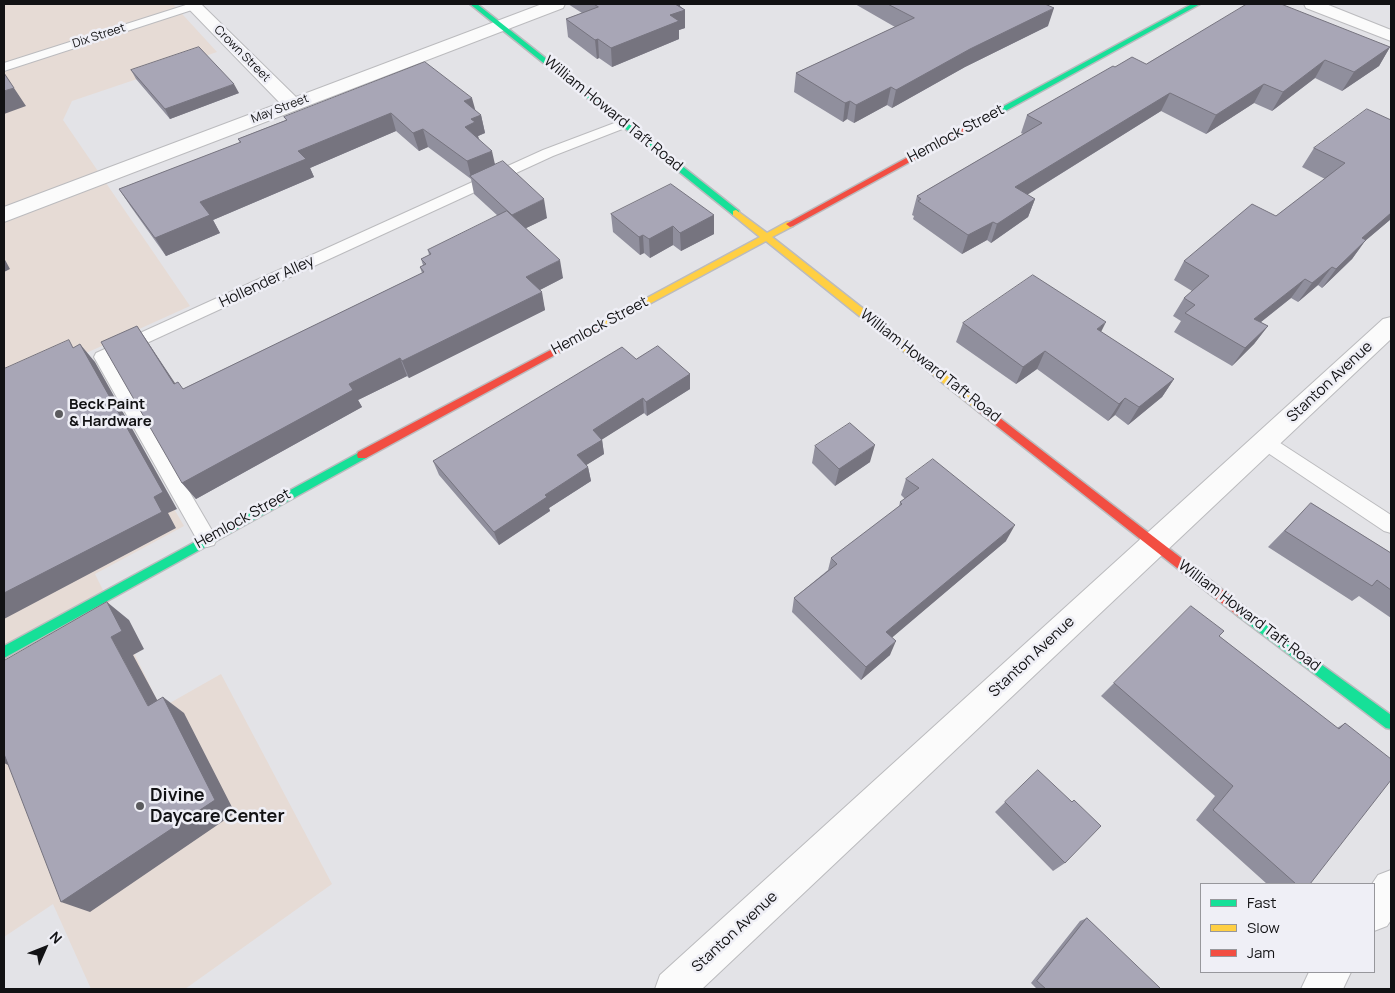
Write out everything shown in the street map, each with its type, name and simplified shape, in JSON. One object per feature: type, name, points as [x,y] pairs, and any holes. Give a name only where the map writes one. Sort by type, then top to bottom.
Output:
[{"type":"street","name":"William Howard Taft Road","points":[[473,4],[1155,544],[1391,724]]},
{"type":"street","name":"May Street","points":[[4,216],[557,4]]},
{"type":"street","name":"Hemlock Street","points":[[4,652],[207,539],[1197,4]]},
{"type":"street","points":[[1312,4],[1391,36]]},
{"type":"street","name":"Crown Street","points":[[194,5],[292,104]]},
{"type":"street","name":"Stanton Avenue","points":[[674,989],[1391,325]]},
{"type":"street","points":[[1375,912],[1391,888]]},
{"type":"street","points":[[1320,989],[1331,973]]},
{"type":"lane","name":"Dix Street","points":[[4,67],[194,5]]},
{"type":"lane","name":"Hollender Alley","points":[[207,539],[102,357],[548,153],[625,123]]},
{"type":"lane","points":[[1265,442],[1391,524]]},
{"type":"shaded area","points":[[4,4],[173,4],[217,52],[72,101],[63,120],[190,306],[84,354],[184,526],[95,574],[161,708],[221,674],[332,884],[185,989],[91,989],[53,904],[4,937]]},
{"type":"building","points":[[594,4],[675,4],[685,10],[670,15],[679,21],[611,48],[598,39],[595,40],[566,19],[598,7]]},
{"type":"building","points":[[888,4],[1045,4],[1054,8],[970,49],[896,90],[891,87],[856,105],[850,101],[845,103],[796,73],[914,18]]},
{"type":"building","points":[[1247,4],[1281,4],[1390,47],[1354,72],[1325,60],[1283,92],[1264,84],[1216,115],[1170,93],[1015,187],[1035,199],[997,224],[993,222],[968,235],[918,201],[921,199],[917,196],[1042,123],[1027,115],[1132,57],[1146,64]]},
{"type":"building","points":[[199,47],[234,84],[165,109],[131,70]]},
{"type":"building","points":[[425,62],[472,98],[464,101],[481,115],[471,119],[475,122],[465,127],[492,151],[467,161],[423,129],[413,133],[391,113],[298,151],[306,159],[200,202],[210,215],[155,238],[119,189],[241,142],[238,139],[287,120],[284,117]]},
{"type":"building","points":[[4,73],[14,88],[4,91]]},
{"type":"building","points":[[1367,109],[1391,120],[1391,213],[1362,238],[1366,240],[1336,269],[1332,267],[1312,283],[1305,279],[1254,319],[1268,326],[1245,348],[1185,313],[1195,305],[1184,298],[1209,276],[1184,261],[1252,204],[1276,216],[1345,163],[1314,148]]},
{"type":"building","points":[[503,161],[544,199],[512,215],[470,176]]},
{"type":"building","points":[[671,184],[714,215],[680,233],[673,226],[649,239],[643,235],[639,237],[611,214]]},
{"type":"building","points":[[507,211],[560,260],[526,277],[542,292],[402,361],[400,358],[349,384],[353,390],[182,483],[101,342],[137,326],[174,384],[178,382],[183,389],[424,272],[420,267],[426,264],[421,259],[431,254],[428,250]]},
{"type":"building","points":[[1033,275],[1106,322],[1097,329],[1174,379],[1139,407],[1125,398],[1119,404],[1045,351],[1023,367],[963,323]]},
{"type":"building","points":[[69,340],[73,348],[80,344],[163,492],[154,497],[162,512],[4,593],[4,369]]},
{"type":"building","points":[[658,346],[690,374],[646,402],[643,398],[593,430],[602,440],[577,455],[588,467],[494,532],[433,461],[622,347],[636,359]]},
{"type":"building","points":[[850,423],[875,445],[839,469],[815,446]]},
{"type":"building","points":[[933,459],[1015,525],[886,632],[896,641],[866,667],[794,598],[837,564],[831,558],[902,504],[900,502],[919,488],[906,479]]},
{"type":"building","points":[[1311,503],[1391,553],[1391,590],[1377,580],[1372,586],[1285,531]]},
{"type":"building","points":[[107,602],[122,631],[111,637],[148,706],[163,697],[215,800],[61,902],[4,754],[4,661]]},
{"type":"building","points":[[1191,606],[1224,631],[1219,636],[1339,729],[1345,723],[1391,759],[1391,780],[1311,883],[1295,883],[1213,810],[1233,786],[1114,683]]},
{"type":"building","points":[[1038,770],[1101,826],[1065,863],[1005,802]]},
{"type":"building","points":[[1087,918],[1160,988],[1046,989],[1037,981]]},
{"type":"traffic: fast","points":[[473,4],[736,213]]},
{"type":"traffic: fast","points":[[975,124],[1197,4]]},
{"type":"traffic: fast","points":[[4,652],[362,455]]},
{"type":"traffic: fast","points":[[1242,612],[1391,723]]},
{"type":"traffic: slow","points":[[736,213],[983,409]]},
{"type":"traffic: slow","points":[[596,329],[790,224]]},
{"type":"traffic: jam","points":[[790,224],[975,124]]},
{"type":"traffic: jam","points":[[362,455],[596,329]]},
{"type":"traffic: jam","points":[[983,409],[1242,612]]},
{"type":"place","name":"Beck Paint & Hardware","points":[[59,414]]},
{"type":"place","name":"Divine Daycare Center","points":[[140,806]]}]
